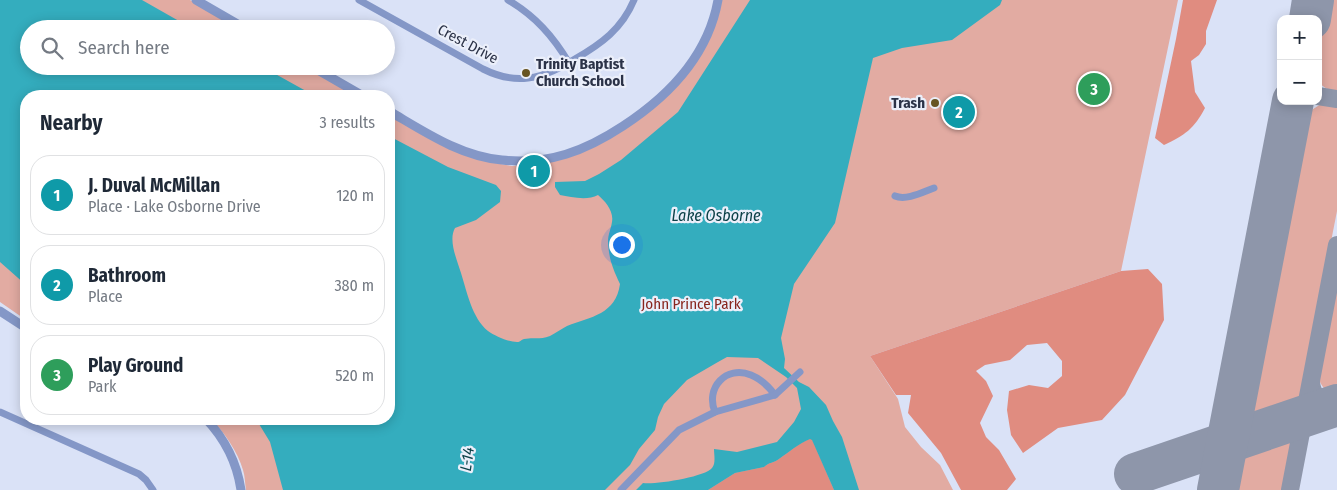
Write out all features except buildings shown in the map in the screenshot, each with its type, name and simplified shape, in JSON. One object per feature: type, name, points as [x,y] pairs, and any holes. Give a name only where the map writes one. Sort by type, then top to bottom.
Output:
[{"type":"street","points":[[196,0],[231,20]]},
{"type":"street","points":[[210,8],[216,0]]},
{"type":"street","name":"Crest Drive","points":[[359,0],[493,74],[504,77],[526,78],[548,73],[605,40],[624,20],[634,0]]},
{"type":"street","points":[[508,0],[525,10],[544,26],[568,63]]},
{"type":"street","points":[[395,114],[450,146],[484,158],[528,161],[555,158],[572,153],[599,142],[639,116],[676,84],[699,53],[713,19],[718,0]]},
{"type":"street","points":[[326,75],[352,90]]},
{"type":"street","points":[[895,196],[898,198],[907,197],[934,188]]},
{"type":"street","points":[[0,311],[20,324]]},
{"type":"street","points":[[621,490],[679,430],[715,412],[775,396],[800,372]]},
{"type":"street","points":[[715,412],[712,398],[714,389],[718,381],[732,374],[752,375],[762,382],[775,396]]},
{"type":"street","points":[[0,412],[20,421]]},
{"type":"street","points":[[29,425],[139,474],[154,490]]},
{"type":"street","points":[[211,425],[222,440],[235,464],[241,490]]},
{"type":"green space","points":[[0,0],[190,0],[226,20],[20,20],[20,75],[320,75],[346,90],[20,90],[20,316],[0,302]]},
{"type":"green space","name":"John Prince Park","points":[[721,0],[1178,0],[1121,271],[870,356],[898,399],[905,427],[921,447],[940,465],[953,490],[246,490],[244,472],[238,456],[226,436],[216,425],[395,425],[395,118],[480,160],[512,166],[538,163],[592,147],[692,68]]},
{"type":"green space","points":[[1330,0],[1337,0],[1337,93],[1322,85],[1322,36]]},
{"type":"green space","points":[[1322,104],[1337,104],[1337,211],[1301,395],[1296,403],[1249,423],[1307,113]]},
{"type":"green space","points":[[1337,276],[1337,393],[1333,393],[1324,389],[1318,377]]},
{"type":"green space","points":[[1284,435],[1292,438],[1282,490],[1233,490],[1241,449]]},
{"type":"shaded area","points":[[1183,0],[1217,0],[1206,31],[1206,44],[1199,55],[1191,61],[1195,92],[1205,108],[1188,131],[1164,145],[1155,138]]},
{"type":"shaded area","points":[[1148,269],[1162,284],[1164,320],[1125,395],[1102,420],[1058,428],[1023,453],[1011,435],[1007,410],[1009,391],[1029,385],[1048,388],[1062,376],[1062,361],[1047,343],[1027,345],[1010,360],[985,365],[976,371],[986,381],[993,396],[980,423],[986,437],[999,450],[1016,479],[1007,490],[961,490],[941,453],[908,413],[911,395],[896,395],[870,356],[1121,271]]},
{"type":"shaded area","points":[[809,439],[812,439],[834,490],[708,490],[735,473],[764,467]]},
{"type":"water","points":[[0,0],[142,0],[177,20],[20,20],[20,75],[277,75],[304,90],[20,90],[20,280],[0,262]]},
{"type":"water","name":"Lake Osborne","points":[[750,0],[1002,0],[1000,5],[952,40],[902,48],[873,58],[835,223],[794,284],[781,338],[785,359],[784,368],[799,382],[809,387],[826,405],[842,437],[859,490],[834,490],[810,439],[764,467],[735,473],[708,490],[636,490],[643,483],[679,480],[707,471],[714,464],[714,449],[737,452],[777,442],[794,422],[801,409],[797,388],[786,377],[758,358],[727,357],[687,380],[664,404],[655,430],[639,449],[630,465],[605,490],[283,490],[270,442],[260,425],[395,425],[395,139],[448,167],[496,185],[501,191],[500,202],[476,220],[455,228],[452,238],[468,296],[482,326],[498,337],[519,342],[524,339],[550,336],[567,326],[593,317],[608,308],[618,294],[620,284],[609,254],[608,239],[612,225],[612,214],[598,195],[584,198],[560,195],[555,187],[555,182],[585,181],[599,174],[621,160],[678,112]]},
{"type":"taxiway","points":[[1322,97],[1337,99]]},
{"type":"taxiway","points":[[1290,490],[1337,245]]},
{"type":"taxiway","points":[[1311,383],[1314,393],[1319,399],[1327,403],[1337,404]]},
{"type":"runway","points":[[1311,15],[1313,0]]},
{"type":"runway","points":[[1218,490],[1292,105]]},
{"type":"runway","points":[[1135,474],[1337,405]]},
{"type":"place","name":"Trinity Baptist Church School","points":[[526,73]]},
{"type":"place","name":"Play Ground","points":[[1094,89]]},
{"type":"place","name":"Trash","points":[[935,103]]},
{"type":"place","name":"Bathroom","points":[[959,112]]},
{"type":"place","name":"J. Duval McMillan","points":[[534,171]]},
{"type":"water label","name":"L-14","points":[[467,459]]}]
